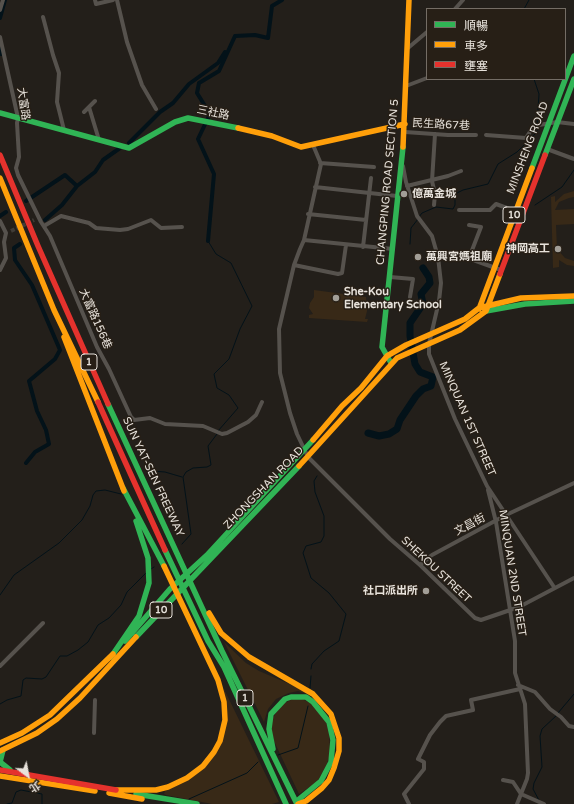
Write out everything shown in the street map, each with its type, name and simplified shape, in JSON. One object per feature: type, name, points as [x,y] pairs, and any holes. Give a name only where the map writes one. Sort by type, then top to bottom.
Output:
[{"type":"main road","name":"CHANGPING ROAD SECTION 5","points":[[391,363],[382,347],[405,132],[410,0]]},
{"type":"main road","name":"MINSHENG ROAD","points":[[566,77],[574,56]]},
{"type":"main road","name":"MINSHENG ROAD","points":[[485,310],[574,79]]},
{"type":"main road","name":"MINSHENG ROAD","points":[[479,308],[565,80]]},
{"type":"main road","name":"三社路","points":[[0,113],[124,147],[134,146],[175,122],[188,118],[209,121],[276,138],[296,146],[314,145],[405,124]]},
{"type":"main road","name":"SUN YAT-SEN FREEWAY","points":[[0,155],[91,368],[192,586],[298,804]]},
{"type":"main road","name":"SUN YAT-SEN FREEWAY","points":[[0,178],[54,310],[69,338],[176,574],[208,641],[224,667],[287,804]]},
{"type":"main road","name":"ZHONGSHAN ROAD","points":[[2,751],[37,733],[57,719],[80,698],[146,625],[308,457],[397,358],[460,330],[485,310],[521,298],[574,296]]},
{"type":"main road","name":"ZHONGSHAN ROAD","points":[[0,743],[22,733],[50,714],[111,656],[170,589],[207,555],[305,450],[342,406],[361,388],[388,356],[411,342],[465,319],[479,308],[485,310],[525,304],[574,301]]},
{"type":"main road","points":[[479,308],[485,310]]},
{"type":"main road","points":[[54,310],[146,547],[149,564],[149,583],[139,616],[111,656]]},
{"type":"main road","points":[[112,790],[156,790],[179,782],[203,766],[220,742],[225,720],[222,693],[218,680],[179,598],[123,488]]},
{"type":"main road","points":[[198,598],[207,609],[221,633],[240,650],[258,664],[314,694],[331,714],[339,738],[339,751],[334,768],[329,780],[322,788],[306,801],[298,804]]},
{"type":"main road","points":[[287,804],[303,797],[321,781],[331,762],[333,750],[331,730],[323,713],[306,697],[291,697],[278,704],[271,714],[270,720],[270,740],[294,797]]},
{"type":"main road","points":[[2,751],[0,762],[12,771]]},
{"type":"main road","points":[[0,770],[197,804]]},
{"type":"main road","points":[[0,776],[174,804]]},
{"type":"street","points":[[0,10],[3,0]]},
{"type":"street","points":[[96,0],[96,4],[113,0]]},
{"type":"street","points":[[117,0],[128,42],[142,85],[156,109]]},
{"type":"street","points":[[456,8],[463,0]]},
{"type":"street","points":[[43,17],[59,73],[57,102],[64,130]]},
{"type":"street","points":[[408,48],[426,33]]},
{"type":"street","name":"大富路","points":[[0,37],[18,118],[19,157],[16,168],[44,226]]},
{"type":"street","points":[[406,86],[426,78]]},
{"type":"street","points":[[84,112],[95,101]]},
{"type":"street","points":[[89,107],[99,140]]},
{"type":"street","name":"民生路67巷","points":[[486,135],[526,138],[537,126],[557,122],[574,124]]},
{"type":"street","name":"民生路67巷","points":[[405,132],[476,136]]},
{"type":"street","points":[[434,205],[435,194],[432,181],[435,134]]},
{"type":"street","points":[[308,457],[290,413],[280,373],[279,329],[294,265],[304,240],[308,214],[320,163],[314,145]]},
{"type":"street","points":[[547,149],[574,159]]},
{"type":"street","name":"MINQUAN 1ST STREET","points":[[402,156],[407,186],[417,216],[432,236],[438,257],[440,283],[439,295],[429,344],[429,354],[455,419],[487,486],[554,587]]},
{"type":"street","points":[[320,163],[374,167]]},
{"type":"street","points":[[407,186],[432,181],[461,170]]},
{"type":"street","points":[[363,247],[371,178]]},
{"type":"street","points":[[315,187],[397,196]]},
{"type":"street","points":[[459,210],[490,210],[496,204],[515,211]]},
{"type":"street","points":[[308,214],[366,220]]},
{"type":"street","points":[[44,226],[61,216],[89,223],[96,228],[128,230],[151,220],[161,228],[182,227]]},
{"type":"street","points":[[34,220],[39,218]]},
{"type":"street","points":[[0,221],[6,233],[4,242],[6,258],[0,270]]},
{"type":"street","points":[[469,225],[481,227],[469,258]]},
{"type":"street","name":"大富路156巷","points":[[44,226],[97,347],[134,420],[150,418],[165,424],[203,426],[222,434],[227,434],[248,422],[256,415],[262,402]]},
{"type":"street","points":[[6,233],[11,231]]},
{"type":"street","points":[[304,240],[393,250]]},
{"type":"street","points":[[294,265],[338,274],[342,273],[346,245]]},
{"type":"street","points":[[438,257],[453,254],[469,258],[501,270]]},
{"type":"street","points":[[390,277],[413,279],[410,297]]},
{"type":"street","name":"SHEKOU STREET","points":[[308,457],[390,539],[475,618],[481,620],[510,610],[574,578]]},
{"type":"street","name":"文昌街","points":[[420,566],[432,555],[506,516],[574,483]]},
{"type":"street","name":"MINQUAN 2ND STREET","points":[[487,486],[496,522],[515,641],[515,673],[526,704],[528,773],[516,804]]},
{"type":"street","points":[[0,666],[43,623]]},
{"type":"street","points":[[409,804],[404,794],[424,769],[424,762],[418,759],[430,736],[446,716],[473,710],[471,700],[519,687],[536,692],[569,726],[574,727]]},
{"type":"street","points":[[94,733],[95,700]]},
{"type":"street","points":[[503,780],[513,782],[521,794],[541,803]]},
{"type":"shaded area","points":[[574,191],[574,197],[559,202],[555,210],[574,209],[574,224],[556,225],[557,249],[565,258],[574,261],[574,266],[567,265],[559,260],[559,267],[553,268],[551,197],[555,196],[555,202],[564,194]]},
{"type":"shaded area","points":[[314,290],[366,297],[367,311],[365,319],[368,319],[367,322],[309,318],[309,315],[313,314],[309,308],[314,297]]},
{"type":"shaded area","points":[[224,642],[246,663],[259,671],[314,696],[298,691],[276,699],[268,709],[264,722]]},
{"type":"shaded area","points":[[224,689],[279,802],[272,804],[212,804],[164,794],[165,791],[190,780],[222,740]]},
{"type":"shaded area","points":[[293,699],[304,700],[313,704],[326,722],[329,730],[330,754],[327,764],[317,782],[299,794],[274,741],[271,727],[272,719],[282,704]]},
{"type":"waterway","points":[[0,18],[5,0]]},
{"type":"waterway","points":[[208,241],[214,174],[198,139],[210,114],[197,93],[199,83],[219,71],[235,36],[255,35],[268,38],[272,6],[282,0]]},
{"type":"waterway","points":[[525,8],[529,0]]},
{"type":"waterway","points":[[0,47],[1,54]]},
{"type":"waterway","points":[[129,143],[160,112],[173,103],[189,84],[218,63],[225,52]]},
{"type":"waterway","points":[[534,80],[539,94],[537,124]]},
{"type":"waterway","points":[[419,217],[422,213],[436,207],[453,209],[455,205],[455,194],[463,190],[488,184],[498,164],[517,152],[537,132],[537,127]]},
{"type":"waterway","points":[[45,220],[62,205],[77,186],[95,172],[103,160],[120,148]]},
{"type":"waterway","points":[[535,205],[562,187],[574,170]]},
{"type":"waterway","points":[[26,201],[65,175],[77,186]]},
{"type":"waterway","points":[[0,216],[6,212]]},
{"type":"waterway","points":[[410,244],[411,228],[418,219]]},
{"type":"waterway","points":[[208,241],[216,254],[231,263],[252,306],[240,329],[229,359],[214,374],[217,388],[229,395],[238,408],[218,431]]},
{"type":"waterway","points":[[20,244],[14,248],[15,260],[32,285],[60,350],[55,359],[29,381],[37,411],[46,430],[49,444],[35,452],[26,463]]},
{"type":"waterway","points":[[368,433],[379,436],[389,434],[397,429],[400,420],[416,396],[423,389],[431,386],[433,377],[420,372],[415,364],[410,336],[410,323],[423,304],[421,294],[430,283],[429,277],[423,268]]},
{"type":"waterway","points":[[182,544],[191,534],[183,477],[186,472],[193,468],[207,467],[211,465],[208,446],[217,434]]},
{"type":"waterway","points":[[147,474],[152,471],[165,472],[182,477]]},
{"type":"waterway","points":[[311,669],[312,664],[324,651],[339,641],[346,614],[329,593],[311,578],[303,553],[306,546],[321,542],[324,536],[324,516],[315,492],[314,481],[317,476]]},
{"type":"waterway","points":[[0,595],[14,575],[59,543],[82,520],[96,491],[105,490],[121,494]]},
{"type":"waterway","points":[[0,704],[7,700],[21,696],[23,680],[26,678],[42,679],[46,677],[60,656],[67,656],[88,642],[98,625],[109,618],[121,605],[127,592],[146,573]]},
{"type":"waterway","points":[[310,688],[311,676]]},
{"type":"waterway","points":[[558,713],[574,694]]},
{"type":"waterway","points":[[278,755],[298,748],[308,706]]},
{"type":"waterway","points":[[540,802],[533,789],[534,783],[542,767],[540,736],[542,729],[556,716]]},
{"type":"waterway","points":[[189,799],[247,773],[258,762]]},
{"type":"waterway","points":[[7,804],[12,803],[16,792],[21,790],[42,794],[42,804]]},
{"type":"tunnel","points":[[11,231],[34,220]]},
{"type":"traffic: fast","points":[[566,77],[574,56]]},
{"type":"traffic: fast","points":[[545,155],[574,79]]},
{"type":"traffic: fast","points":[[532,168],[565,80]]},
{"type":"traffic: fast","points":[[0,113],[129,148],[175,122],[188,118],[238,128]]},
{"type":"traffic: fast","points":[[391,363],[382,347],[403,147]]},
{"type":"traffic: fast","points":[[486,311],[525,304],[574,301]]},
{"type":"traffic: fast","points":[[108,404],[222,651],[297,804]]},
{"type":"traffic: fast","points":[[125,641],[170,589],[207,555],[313,440]]},
{"type":"traffic: fast","points":[[136,637],[299,466]]},
{"type":"traffic: fast","points":[[123,488],[164,566]]},
{"type":"traffic: fast","points":[[111,657],[139,616],[149,583],[148,558],[136,521]]},
{"type":"traffic: fast","points":[[165,550],[208,641],[224,667],[286,804]]},
{"type":"traffic: fast","points":[[273,749],[269,729],[271,714],[285,699],[291,697],[306,697],[313,702],[329,722],[333,740],[331,762],[321,781],[298,800]]},
{"type":"traffic: fast","points":[[3,750],[0,762],[10,770]]},
{"type":"traffic: fast","points":[[136,794],[197,804]]},
{"type":"traffic: slow","points":[[403,147],[409,0]]},
{"type":"traffic: slow","points":[[238,128],[272,136],[301,147],[405,124]]},
{"type":"traffic: slow","points":[[479,309],[532,168]]},
{"type":"traffic: slow","points":[[0,178],[54,310],[98,402]]},
{"type":"traffic: slow","points":[[299,466],[397,358],[460,330],[486,311],[500,274]]},
{"type":"traffic: slow","points":[[487,306],[521,298],[574,296]]},
{"type":"traffic: slow","points":[[313,440],[342,406],[361,388],[387,356],[406,345],[465,319],[479,308],[487,306]]},
{"type":"traffic: slow","points":[[64,337],[124,491]]},
{"type":"traffic: slow","points":[[112,790],[156,790],[168,787],[187,778],[203,766],[214,752],[220,741],[225,720],[224,702],[218,680],[164,566]]},
{"type":"traffic: slow","points":[[209,613],[221,633],[249,657],[313,694],[331,714],[339,738],[339,751],[334,768],[329,780],[322,788],[306,801],[298,804]]},
{"type":"traffic: slow","points":[[0,751],[37,733],[57,719],[80,698],[136,637]]},
{"type":"traffic: slow","points":[[0,743],[22,733],[50,715],[113,654]]},
{"type":"traffic: slow","points":[[0,776],[95,791]]},
{"type":"traffic: slow","points":[[109,793],[142,799]]},
{"type":"traffic: jam","points":[[0,155],[38,246],[108,404]]},
{"type":"traffic: jam","points":[[500,274],[545,155]]},
{"type":"traffic: jam","points":[[98,402],[165,550]]},
{"type":"traffic: jam","points":[[0,770],[116,790]]},
{"type":"place","name":"億萬金城","points":[[404,194]]},
{"type":"place","name":"神岡高工","points":[[558,249]]},
{"type":"place","name":"萬興宮媽祖廟","points":[[418,257]]},
{"type":"place","name":"She-Kou Elementary School","points":[[336,298]]},
{"type":"place","name":"社口派出所","points":[[426,591]]}]
